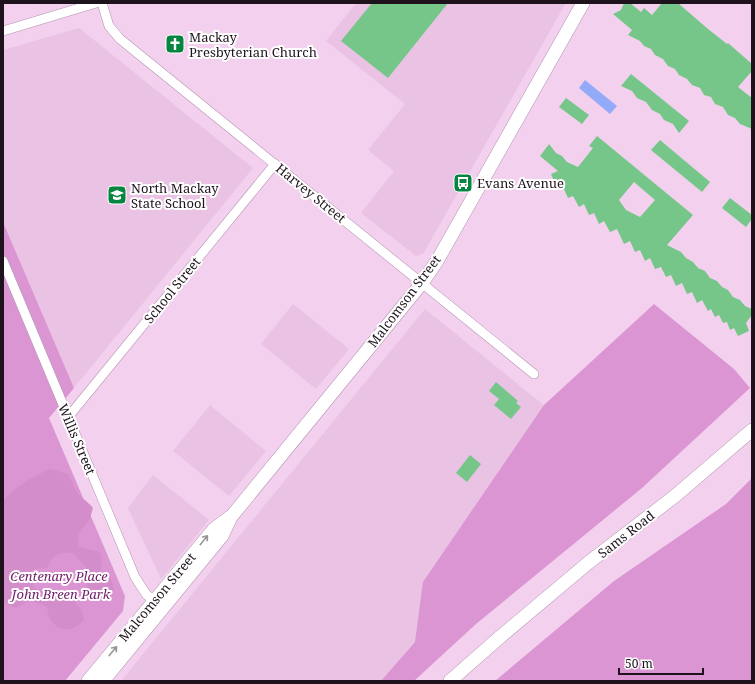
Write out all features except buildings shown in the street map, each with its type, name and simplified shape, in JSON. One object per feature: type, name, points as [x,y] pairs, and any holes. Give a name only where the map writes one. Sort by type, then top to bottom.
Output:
[{"type":"main road","name":"Malcomson Street","points":[[103,681],[214,529],[231,517],[422,283],[437,261],[584,3]]},
{"type":"main road","name":"Sams Road","points":[[450,681],[588,563],[674,496],[752,430]]},
{"type":"main road","name":"Malcomson Street","points":[[88,681],[159,605]]},
{"type":"main road","name":"Sams Road","points":[[456,681],[500,637]]},
{"type":"street","points":[[3,31],[96,3]]},
{"type":"street","name":"Harvey Street","points":[[102,3],[109,26],[120,39],[534,374]]},
{"type":"street","name":"School Street","points":[[69,416],[275,164]]},
{"type":"street","name":"Willis Street","points":[[3,261],[135,577],[146,594],[159,605]]},
{"type":"shaded area","points":[[356,3],[566,3],[423,254],[416,256],[361,213],[394,171],[368,150],[405,104],[326,41]]},
{"type":"shaded area","name":"North Mackay State School","points":[[79,28],[253,168],[74,388],[3,222],[3,50]]},
{"type":"shaded area","points":[[293,304],[349,349],[316,389],[261,344]]},
{"type":"shaded area","points":[[425,309],[582,436],[383,681],[121,681]]},
{"type":"shaded area","points":[[210,405],[266,451],[229,496],[173,451]]},
{"type":"shaded area","points":[[50,469],[68,474],[79,495],[93,508],[90,518],[78,536],[79,547],[100,552],[102,562],[100,573],[104,577],[111,579],[114,590],[108,600],[105,601],[96,600],[86,594],[87,584],[92,578],[89,571],[73,553],[57,555],[51,560],[47,568],[34,569],[29,572],[34,588],[51,596],[70,598],[77,603],[84,619],[80,624],[71,629],[56,626],[49,617],[47,608],[43,605],[30,600],[16,608],[5,603],[3,599],[3,501],[25,482]]},
{"type":"shaded area","points":[[153,475],[209,520],[161,579],[128,508]]},
{"type":"green space","name":"John Breen Park","points":[[3,222],[74,388],[49,418],[125,596],[123,611],[65,681],[3,681]]},
{"type":"green space","points":[[654,304],[734,369],[750,388],[642,488],[476,624],[414,681],[381,681],[415,642],[423,582],[544,405]]},
{"type":"green space","points":[[752,478],[752,681],[495,681],[614,581],[726,504]]},
{"type":"water","points":[[585,80],[617,106],[610,114],[579,88]]},
{"type":"place","name":"Mackay Presbyterian Church","points":[[175,44]]},
{"type":"place","name":"Evans Avenue","points":[[463,183]]},
{"type":"place","name":"North Mackay State School","points":[[117,195]]},
{"type":"park label","name":"Centenary Place","points":[[59,576]]}]
